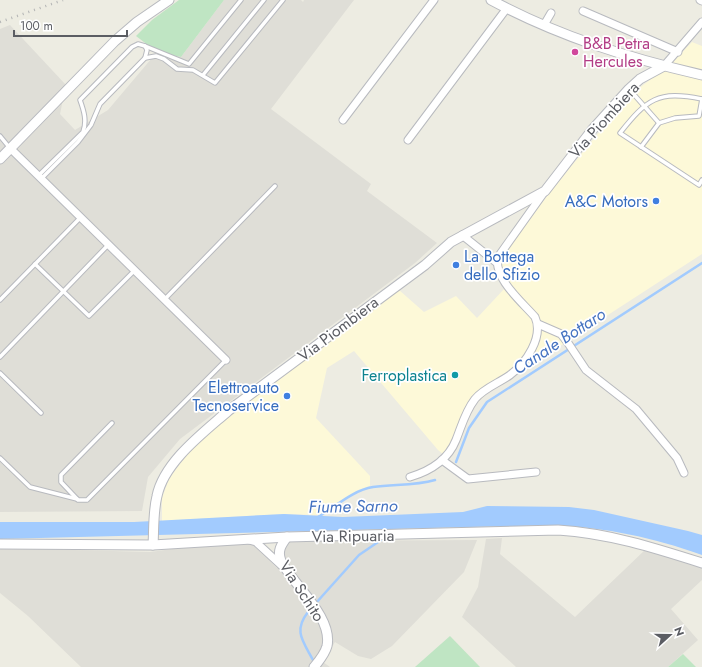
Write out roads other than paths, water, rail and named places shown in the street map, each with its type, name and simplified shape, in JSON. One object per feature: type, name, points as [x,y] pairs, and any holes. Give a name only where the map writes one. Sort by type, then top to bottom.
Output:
[{"type":"street","points":[[0,159],[115,41],[137,22],[169,0]]},
{"type":"street","points":[[342,120],[434,0]]},
{"type":"street","points":[[491,0],[544,25],[606,50],[702,75]]},
{"type":"street","points":[[408,140],[507,8]]},
{"type":"street","points":[[583,11],[678,52]]},
{"type":"street","points":[[544,25],[551,13]]},
{"type":"street","name":"Via Piombiera","points":[[497,262],[498,257],[545,191],[592,130],[629,89],[646,75],[664,66],[678,52],[702,22]]},
{"type":"street","points":[[10,148],[226,360]]},
{"type":"street","name":"Via Piombiera","points":[[153,545],[156,497],[162,480],[182,453],[204,431],[228,411],[462,235],[545,191]]},
{"type":"street","points":[[410,477],[421,473],[442,460],[453,446],[460,425],[475,400],[480,394],[517,369],[537,339],[538,324],[535,318],[501,277],[497,262],[462,235]]},
{"type":"street","points":[[538,324],[561,334],[586,370],[627,400],[641,414],[677,458],[683,468],[684,473]]},
{"type":"street","points":[[442,460],[468,479],[536,472]]},
{"type":"street","name":"Via Ripuaria","points":[[0,544],[153,545],[287,537],[566,530],[581,531],[630,541],[702,563]]},
{"type":"street","name":"Via Schito","points":[[287,537],[279,553],[285,569],[319,613],[328,636],[327,647],[322,658],[314,667]]},
{"type":"street","points":[[246,539],[256,542],[285,569]]},
{"type":"lane","points":[[40,177],[83,132],[85,126],[85,115],[80,100],[132,47],[138,44],[189,64],[241,0]]},
{"type":"lane","points":[[203,75],[264,0]]},
{"type":"lane","points":[[145,58],[156,56],[164,59],[177,69],[193,70],[215,83],[283,0]]},
{"type":"lane","points":[[40,177],[78,142],[91,125],[100,104],[145,58],[147,50],[144,46]]},
{"type":"lane","points":[[629,89],[645,105],[659,123]]},
{"type":"lane","points":[[640,147],[659,123],[675,118],[699,116],[702,99],[676,95],[662,97],[645,105],[620,133],[640,147],[699,185],[702,180]]},
{"type":"lane","points":[[0,136],[10,148]]},
{"type":"lane","points":[[164,300],[275,186]]},
{"type":"lane","points":[[0,300],[80,217]]},
{"type":"lane","points":[[0,357],[109,244]]},
{"type":"lane","points":[[35,264],[89,316],[134,270]]},
{"type":"lane","points":[[0,458],[30,487],[78,500],[87,500],[226,360]]},
{"type":"lane","points":[[0,373],[42,413]]},
{"type":"lane","points":[[78,500],[61,482],[60,475],[112,423]]},
{"type":"water","name":"Fiume Sarno","points":[[487,506],[569,507],[594,510],[688,531],[702,535],[702,555],[665,543],[629,534],[592,528],[554,525],[0,539],[0,522],[134,522],[284,514],[343,517],[463,512]]},
{"type":"waterway","name":"Canale Bottaro","points":[[456,462],[469,428],[487,402],[702,263]]},
{"type":"waterway","name":"Canale Bottaro","points":[[318,517],[351,495],[366,489],[435,480]]},
{"type":"waterway","points":[[316,603],[359,555],[381,540]]},
{"type":"waterway","points":[[308,612],[303,619],[300,631],[303,641],[313,660]]},
{"type":"railway","points":[[0,22],[63,0]]},
{"type":"place","name":"B&B Petra Hercules","points":[[575,52]]},
{"type":"place","name":"A&C Motors","points":[[656,201]]},
{"type":"place","name":"La Bottega dello Sfizio","points":[[456,265]]},
{"type":"place","name":"Ferroplastica","points":[[455,375]]},
{"type":"place","name":"Elettroauto Tecnoservice","points":[[287,396]]}]
